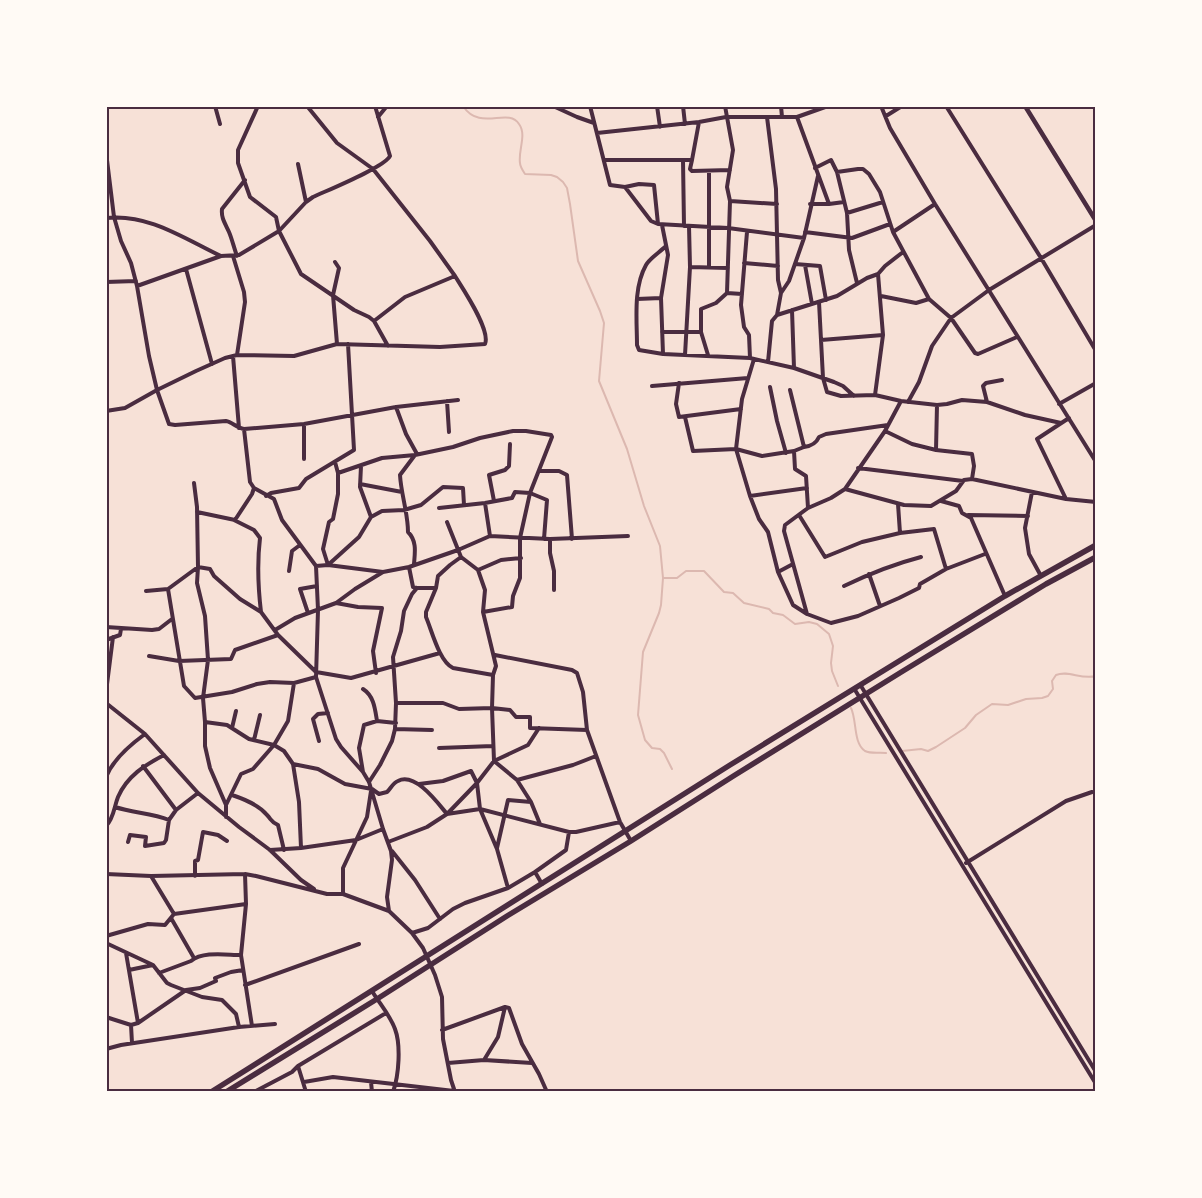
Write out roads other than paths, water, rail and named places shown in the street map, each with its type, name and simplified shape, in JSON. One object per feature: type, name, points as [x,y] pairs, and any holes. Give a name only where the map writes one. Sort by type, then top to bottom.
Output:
[{"type":"main road","points":[[210,1092],[626,830],[1005,596],[1095,546]]},
{"type":"main road","points":[[226,1092],[863,696],[1046,584],[1096,557]]},
{"type":"street","points":[[215,106],[220,124]]},
{"type":"street","points":[[258,106],[238,150],[238,164],[250,197],[276,217],[280,231],[301,274],[374,321],[388,346]]},
{"type":"street","points":[[106,411],[125,408],[157,390],[235,355],[294,356],[337,344],[440,347],[485,344],[486,340],[481,322],[455,276],[430,240],[373,169],[337,143],[307,106]]},
{"type":"street","points":[[137,286],[221,256],[235,256],[280,231],[306,202],[313,197],[373,169],[391,157],[374,106]]},
{"type":"street","points":[[378,117],[388,106]]},
{"type":"street","points":[[553,106],[594,123]]},
{"type":"street","points":[[590,106],[610,185],[625,187],[639,184],[654,185],[660,225],[668,259],[661,298],[663,354]]},
{"type":"street","points":[[657,106],[660,127]]},
{"type":"street","points":[[683,106],[685,124]]},
{"type":"street","points":[[708,355],[701,332],[702,309],[715,304],[727,293],[730,201],[728,187],[732,150],[725,106]]},
{"type":"street","points":[[781,106],[782,117]]},
{"type":"street","points":[[597,133],[685,124],[726,117],[797,117],[828,106]]},
{"type":"street","points":[[881,106],[890,128],[935,204],[1096,462]]},
{"type":"street","points":[[886,116],[902,106]]},
{"type":"street","points":[[946,106],[1096,351]]},
{"type":"street","points":[[908,402],[919,382],[932,346],[950,318],[989,290],[1096,223],[1025,106]]},
{"type":"street","points":[[767,117],[777,204],[778,280],[781,294]]},
{"type":"street","points":[[797,117],[828,204]]},
{"type":"street","points":[[699,122],[690,169],[692,171],[730,170]]},
{"type":"street","points":[[106,152],[114,217],[136,281],[148,356],[157,390],[171,425],[229,421],[244,429],[304,424],[396,407],[458,400]]},
{"type":"street","points":[[604,160],[692,160]]},
{"type":"street","points":[[683,160],[690,267],[685,355]]},
{"type":"street","points":[[815,168],[832,160],[837,172],[848,213],[847,238],[857,283]]},
{"type":"street","points":[[298,164],[306,202]]},
{"type":"street","points":[[837,172],[863,169],[869,174],[880,192],[893,232],[928,299],[950,318],[976,354],[1017,337]]},
{"type":"street","points":[[709,171],[710,267]]},
{"type":"street","points":[[768,362],[772,321],[777,315],[781,294],[789,281],[804,238],[810,204],[818,176]]},
{"type":"street","points":[[239,428],[235,355],[244,292],[229,232],[221,212],[222,208],[245,180]]},
{"type":"street","points":[[625,187],[651,222],[660,225],[728,228],[804,238]]},
{"type":"street","points":[[730,201],[777,204]]},
{"type":"street","points":[[810,204],[844,202]]},
{"type":"street","points":[[848,213],[883,202]]},
{"type":"street","points":[[893,232],[935,204]]},
{"type":"street","points":[[106,218],[134,219],[154,224],[221,256]]},
{"type":"street","points":[[805,232],[847,238],[858,236],[890,224]]},
{"type":"street","points":[[747,232],[742,294],[744,328],[750,335],[752,358],[741,409],[736,449],[750,496],[759,519],[768,532],[778,572],[792,606],[831,623],[858,616],[914,591],[920,584],[946,569],[985,554]]},
{"type":"street","points":[[666,246],[646,265],[637,299],[637,348],[642,352],[752,358],[794,368],[840,384],[854,396]]},
{"type":"street","points":[[777,315],[837,296],[857,283],[878,274],[903,252]]},
{"type":"street","points":[[335,262],[339,268],[333,295],[337,344]]},
{"type":"street","points":[[744,263],[778,266]]},
{"type":"street","points":[[795,264],[820,266],[826,300]]},
{"type":"street","points":[[804,265],[812,304]]},
{"type":"street","points":[[690,267],[728,268]]},
{"type":"street","points":[[186,269],[212,364]]},
{"type":"street","points":[[875,395],[883,335],[878,274]]},
{"type":"street","points":[[374,321],[400,300],[455,276]]},
{"type":"street","points":[[106,282],[136,281]]},
{"type":"street","points":[[727,293],[742,294]]},
{"type":"street","points":[[881,296],[917,303],[928,299]]},
{"type":"street","points":[[637,299],[661,298]]},
{"type":"street","points":[[819,302],[823,378],[827,392],[837,396],[875,395],[901,401],[937,405],[962,400],[987,402],[1025,415],[1061,423]]},
{"type":"street","points":[[792,310],[794,368]]},
{"type":"street","points":[[662,332],[701,332]]},
{"type":"street","points":[[821,340],[883,335]]},
{"type":"street","points":[[266,496],[272,493],[299,488],[306,480],[354,450],[348,344]]},
{"type":"street","points":[[652,386],[748,378]]},
{"type":"street","points":[[987,402],[983,386],[986,383],[1002,380]]},
{"type":"street","points":[[678,383],[676,404],[678,417],[741,409]]},
{"type":"street","points":[[1059,404],[1096,383]]},
{"type":"street","points":[[770,387],[786,453]]},
{"type":"street","points":[[790,390],[804,447]]},
{"type":"street","points":[[447,401],[449,432]]},
{"type":"street","points":[[807,614],[784,527],[808,508],[831,498],[844,489],[885,431],[901,401]]},
{"type":"street","points":[[936,450],[937,405]]},
{"type":"street","points":[[396,407],[416,455]]},
{"type":"street","points":[[685,417],[693,451],[736,449],[762,456],[786,453],[811,446],[819,437],[826,434],[888,425]]},
{"type":"street","points":[[1066,499],[1037,440],[1069,418]]},
{"type":"street","points":[[304,424],[304,459]]},
{"type":"street","points":[[244,429],[250,480],[254,488],[274,499],[282,520],[316,566],[318,610],[316,678],[336,739],[363,772],[372,789],[391,851],[392,860],[387,897],[389,911]]},
{"type":"street","points":[[338,473],[382,458],[416,455],[513,431],[526,431],[552,436],[530,493],[520,538],[520,578],[512,607],[484,612]]},
{"type":"street","points":[[885,431],[912,444],[936,450],[972,454],[972,479]]},
{"type":"street","points":[[494,501],[489,475],[505,470],[509,466],[510,444]]},
{"type":"street","points":[[794,451],[795,469],[806,475],[808,508]]},
{"type":"street","points":[[414,564],[415,545],[413,536],[408,532],[408,520],[404,510],[400,475],[416,455]]},
{"type":"street","points":[[328,565],[323,549],[338,494],[338,473],[335,462]]},
{"type":"street","points":[[361,466],[360,484],[371,517]]},
{"type":"street","points":[[858,468],[963,481],[972,479],[1066,499],[1096,502]]},
{"type":"street","points":[[539,471],[559,471],[567,475],[572,539]]},
{"type":"street","points":[[844,489],[898,504],[931,506],[956,491],[963,481]]},
{"type":"street","points":[[194,483],[197,512],[197,583],[205,616],[208,660],[203,698],[206,722],[205,746],[209,764],[226,806],[226,817]]},
{"type":"street","points":[[360,484],[402,492]]},
{"type":"street","points":[[328,565],[359,537],[371,517],[382,510],[404,510],[421,505],[443,487],[463,488],[464,505]]},
{"type":"street","points":[[234,520],[251,496],[254,488]]},
{"type":"street","points":[[750,496],[807,488]]},
{"type":"street","points":[[439,508],[512,498],[515,492],[530,493],[547,500],[544,539]]},
{"type":"street","points":[[1032,492],[1026,528],[1029,554],[1041,576]]},
{"type":"street","points":[[941,501],[960,506],[962,512],[968,515],[1028,516]]},
{"type":"street","points":[[485,503],[490,536]]},
{"type":"street","points":[[898,504],[900,533]]},
{"type":"street","points":[[197,512],[234,520],[254,530],[260,538],[258,559],[261,612]]},
{"type":"street","points":[[798,515],[825,557],[862,542],[900,533],[934,529],[946,569]]},
{"type":"street","points":[[968,515],[1005,596]]},
{"type":"street","points":[[448,522],[461,557],[478,570],[485,590],[484,612],[496,666],[492,708],[494,761],[517,780],[531,802],[540,824]]},
{"type":"street","points":[[316,566],[328,565],[383,572],[408,567],[458,550],[490,536],[550,540],[628,536]]},
{"type":"street","points":[[550,540],[550,553],[554,571],[554,590]]},
{"type":"street","points":[[289,571],[292,551],[300,545]]},
{"type":"street","points":[[461,557],[438,576],[436,588],[426,615],[444,662],[453,668],[494,675]]},
{"type":"street","points":[[844,586],[899,562],[921,557]]},
{"type":"street","points":[[478,570],[501,560],[521,558]]},
{"type":"street","points":[[778,572],[793,564]]},
{"type":"street","points":[[408,567],[412,587],[436,588]]},
{"type":"street","points":[[146,591],[168,589],[198,568],[210,569],[214,576],[240,600],[261,612],[278,635],[316,672],[349,679],[440,653]]},
{"type":"street","points":[[275,630],[284,624],[336,603],[354,589],[383,572]]},
{"type":"street","points":[[869,574],[880,606]]},
{"type":"street","points":[[308,614],[300,589],[317,586]]},
{"type":"street","points":[[369,782],[380,765],[395,729],[396,703],[393,657],[401,631],[404,611],[417,588]]},
{"type":"street","points":[[168,589],[184,686],[194,698],[232,692],[264,683],[294,683],[316,678]]},
{"type":"street","points":[[336,603],[358,607],[381,608],[378,633],[372,651],[376,672]]},
{"type":"street","points":[[106,627],[152,630],[159,629],[172,619]]},
{"type":"street","points":[[106,640],[120,635],[120,629]]},
{"type":"street","points":[[149,656],[179,661],[232,659],[235,650],[278,635]]},
{"type":"street","points":[[106,692],[113,637]]},
{"type":"street","points":[[495,655],[576,672],[579,676],[583,692],[587,730],[620,822],[631,841]]},
{"type":"street","points":[[226,806],[241,774],[252,769],[274,745],[288,720],[294,683]]},
{"type":"street","points":[[861,686],[863,696],[962,866],[1096,1084]]},
{"type":"street","points":[[364,689],[369,693],[373,701],[376,721]]},
{"type":"street","points":[[855,690],[863,696],[968,862],[1096,1072]]},
{"type":"street","points":[[106,703],[145,734],[198,794],[270,850],[301,880],[318,892]]},
{"type":"street","points":[[396,703],[442,703],[459,709],[492,708],[510,710],[516,717],[530,717],[530,728],[587,730]]},
{"type":"street","points":[[232,728],[236,711]]},
{"type":"street","points":[[320,741],[313,719],[318,714],[328,713]]},
{"type":"street","points":[[254,740],[260,715]]},
{"type":"street","points":[[363,772],[359,748],[363,727],[376,721],[396,722]]},
{"type":"street","points":[[206,722],[227,725],[254,740],[274,745],[284,751],[293,764],[299,802],[301,848]]},
{"type":"street","points":[[388,842],[427,827],[448,814],[477,784],[494,761],[528,745],[539,728]]},
{"type":"street","points":[[395,729],[432,730]]},
{"type":"street","points":[[106,777],[122,754],[145,734]]},
{"type":"street","points":[[439,748],[493,746]]},
{"type":"street","points":[[106,826],[111,822],[115,807],[123,790],[137,771],[164,755]]},
{"type":"street","points":[[517,780],[573,765],[596,756]]},
{"type":"street","points":[[293,764],[318,769],[345,784],[372,789],[379,794],[388,792],[396,782],[403,779],[412,780],[419,784],[448,814]]},
{"type":"street","points":[[143,766],[176,810]]},
{"type":"street","points":[[419,784],[443,781],[471,771],[477,784],[480,809],[497,849],[508,888]]},
{"type":"street","points":[[343,894],[342,868],[367,817],[372,789]]},
{"type":"street","points":[[962,866],[1066,801],[1092,792]]},
{"type":"street","points":[[128,842],[130,835],[146,837],[145,846],[164,843],[169,820],[176,810],[198,794]]},
{"type":"street","points":[[232,795],[245,799],[267,815],[271,822],[278,825],[284,850]]},
{"type":"street","points":[[497,849],[508,800],[531,802]]},
{"type":"street","points":[[115,807],[129,812],[156,815],[169,820]]},
{"type":"street","points":[[448,814],[480,809],[569,832],[620,822]]},
{"type":"street","points":[[270,850],[284,850],[356,840],[383,829]]},
{"type":"street","points":[[195,876],[195,861],[198,860],[203,832],[218,835],[227,841]]},
{"type":"street","points":[[412,933],[428,928],[453,909],[508,888],[535,872],[566,850],[569,832]]},
{"type":"street","points":[[391,851],[415,880],[440,919]]},
{"type":"street","points":[[535,872],[542,884]]},
{"type":"street","points":[[106,874],[151,876],[245,874],[266,878],[327,894],[343,894],[389,911],[412,933],[423,948],[443,1000],[442,1030],[455,1091],[333,1077],[304,1082]]},
{"type":"street","points":[[245,874],[246,904],[241,955],[252,1026]]},
{"type":"street","points":[[151,876],[194,958]]},
{"type":"street","points":[[106,936],[148,924],[165,926],[173,916],[246,904]]},
{"type":"street","points":[[106,943],[153,965],[167,983],[202,997],[222,1000],[236,1014],[239,1027]]},
{"type":"street","points":[[245,986],[359,944]]},
{"type":"street","points":[[126,953],[138,1023]]},
{"type":"street","points":[[159,973],[191,961],[194,958],[214,954],[241,955]]},
{"type":"street","points":[[129,970],[153,965]]},
{"type":"street","points":[[106,1018],[131,1025],[138,1023],[186,990],[200,988],[216,981],[215,978],[243,970]]},
{"type":"street","points":[[372,991],[394,1027],[397,1037],[398,1063],[396,1084],[393,1092]]},
{"type":"street","points":[[442,1030],[505,1007]]},
{"type":"street","points":[[484,1060],[498,1037],[505,1007]]},
{"type":"street","points":[[505,1007],[510,1010],[522,1044],[547,1092]]},
{"type":"street","points":[[254,1092],[292,1072],[298,1066],[386,1013]]},
{"type":"street","points":[[106,1048],[239,1027],[275,1024]]},
{"type":"street","points":[[131,1025],[132,1043]]},
{"type":"street","points":[[448,1063],[484,1060],[532,1063]]},
{"type":"street","points":[[298,1066],[306,1092]]},
{"type":"street","points":[[372,1082],[372,1092]]},
{"type":"waterway","points":[[463,106],[470,114],[477,117],[485,119],[514,119],[521,128],[520,163],[525,174],[551,175],[557,177],[567,188],[578,261],[604,323],[599,381],[627,449],[644,506],[660,546],[663,578],[661,605],[643,652],[638,715],[645,740],[652,748],[660,749],[664,753],[672,769]]},
{"type":"waterway","points":[[663,578],[677,578],[686,571],[704,571],[724,592],[733,593],[744,603],[769,609],[773,613],[783,615],[795,624],[809,622],[817,624],[829,634],[833,646],[832,671],[838,686]]},
{"type":"waterway","points":[[902,751],[921,749],[928,751],[936,747],[965,728],[976,715],[992,704],[1008,705],[1026,699],[1048,696],[1053,689],[1052,681],[1056,675],[1096,676]]},
{"type":"waterway","points":[[851,708],[861,747],[867,752],[886,753]]}]
